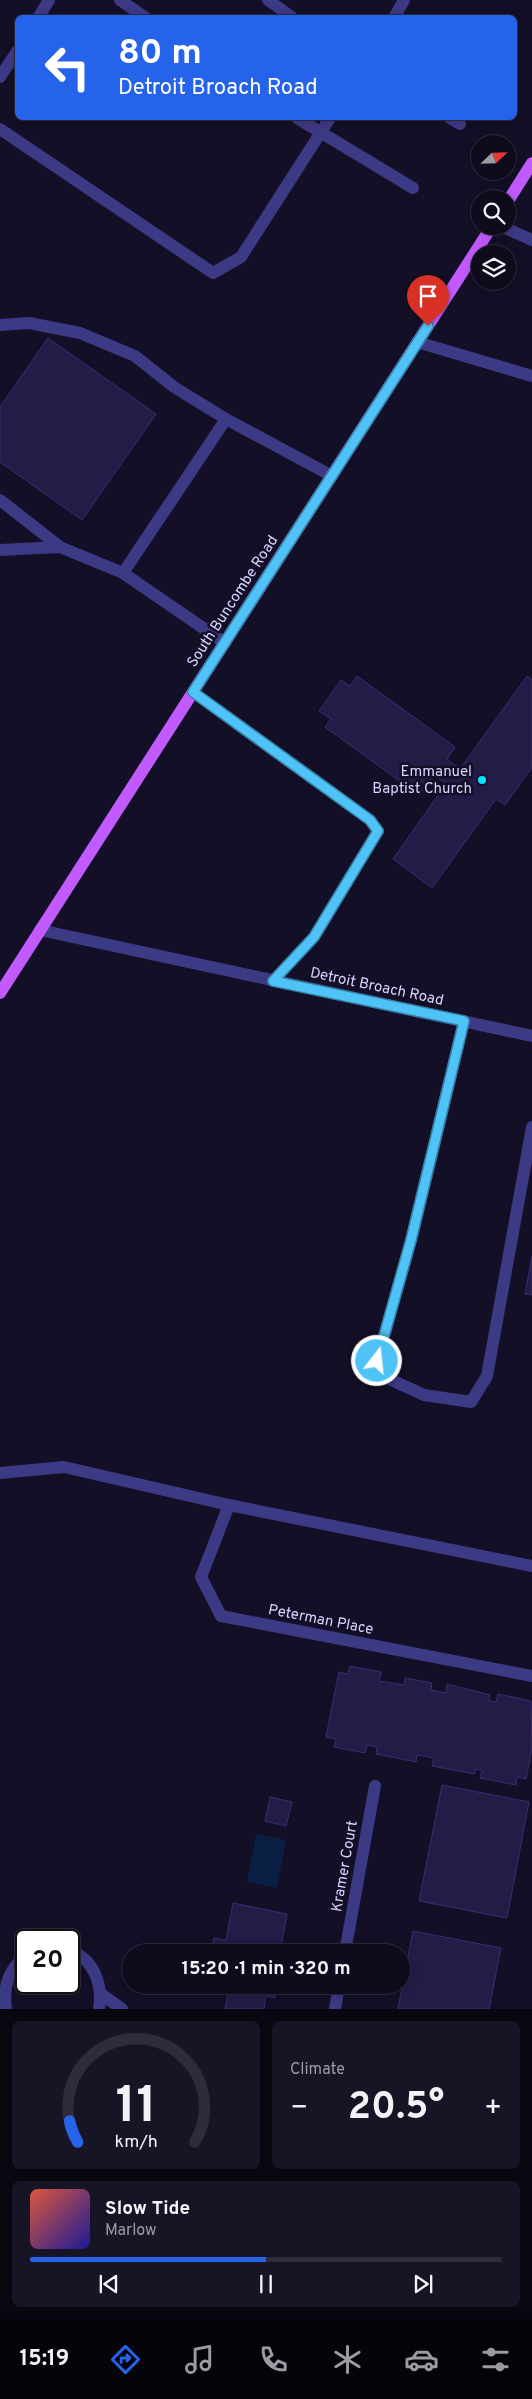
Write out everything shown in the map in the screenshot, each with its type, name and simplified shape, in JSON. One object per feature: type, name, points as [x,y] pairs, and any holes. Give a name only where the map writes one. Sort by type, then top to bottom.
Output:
[{"type":"main road","points":[[515,190],[532,163]]},
{"type":"main road","name":"South Buncombe Road","points":[[0,993],[486,235]]},
{"type":"street","points":[[40,15],[49,0]]},
{"type":"street","points":[[120,0],[142,15]]},
{"type":"street","points":[[268,0],[290,15]]},
{"type":"street","points":[[396,15],[404,0]]},
{"type":"street","points":[[0,77],[15,54]]},
{"type":"street","points":[[300,120],[413,188]]},
{"type":"street","points":[[0,129],[213,273],[241,257],[329,120]]},
{"type":"street","points":[[516,233],[532,240]]},
{"type":"street","points":[[0,325],[29,323],[80,332],[135,356],[174,387],[226,419],[332,476]]},
{"type":"street","points":[[417,342],[532,376]]},
{"type":"street","points":[[123,573],[226,419]]},
{"type":"street","points":[[0,500],[60,546],[123,573],[224,643]]},
{"type":"street","points":[[0,550],[60,546]]},
{"type":"street","points":[[193,692],[370,820],[378,831],[314,937],[273,981]]},
{"type":"street","name":"Detroit Broach Road","points":[[40,930],[532,1036]]},
{"type":"street","points":[[464,1021],[411,1240],[377,1361],[387,1378],[424,1395],[471,1402],[487,1376],[532,1127]]},
{"type":"street","points":[[0,1473],[64,1467],[229,1505],[532,1566]]},
{"type":"street","name":"Peterman Place","points":[[229,1505],[201,1577],[221,1616],[532,1676]]},
{"type":"street","name":"Kramer Court","points":[[346,1944],[375,1786]]},
{"type":"street","points":[[80,1956],[90,1964],[98,1978],[101,1994],[99,2009]]},
{"type":"street","points":[[6,2009],[4,1975],[15,1964]]},
{"type":"street","points":[[101,1994],[122,2009]]},
{"type":"street","points":[[335,2009],[338,1994]]},
{"type":"water","points":[[256,1834],[286,1840],[277,1888],[247,1882]]},
{"type":"building","points":[[48,338],[156,414],[82,520],[0,462],[0,407]]},
{"type":"building","name":"Emmanuel Baptist Church","points":[[357,676],[455,747],[447,759],[460,769],[527,676],[532,680],[532,767],[505,805],[496,799],[432,888],[393,859],[446,784],[434,775],[419,795],[325,727],[331,719],[319,711],[341,680],[350,686]]},
{"type":"building","points":[[532,1256],[532,1295],[525,1294]]},
{"type":"building","points":[[350,1666],[381,1672],[379,1681],[404,1685],[405,1678],[432,1683],[431,1690],[446,1693],[447,1684],[490,1695],[489,1701],[496,1702],[498,1694],[531,1701],[532,1748],[526,1779],[517,1777],[516,1785],[480,1778],[482,1770],[476,1769],[474,1774],[432,1766],[434,1758],[417,1755],[416,1762],[376,1754],[377,1747],[367,1745],[365,1753],[334,1747],[336,1739],[326,1737],[339,1672],[348,1674]]},
{"type":"building","points":[[442,1785],[529,1802],[507,1918],[419,1901]]},
{"type":"building","points":[[270,1797],[292,1802],[286,1826],[265,1821]]},
{"type":"building","points":[[233,1903],[287,1914],[281,1944],[213,1944],[214,1938],[226,1940]]},
{"type":"building","points":[[413,1931],[501,1948],[489,2009],[398,2009],[401,1994],[410,1994],[410,1947]]},
{"type":"building","points":[[228,1994],[276,1994],[275,1998],[266,1996],[264,2009],[225,2009]]},
{"type":"place","name":"Emmanuel Baptist Church","points":[[482,780]]},
{"type":"route","points":[[377,1361],[411,1240],[464,1021],[273,981],[314,937],[378,831],[370,820],[193,692],[428,326]]}]
